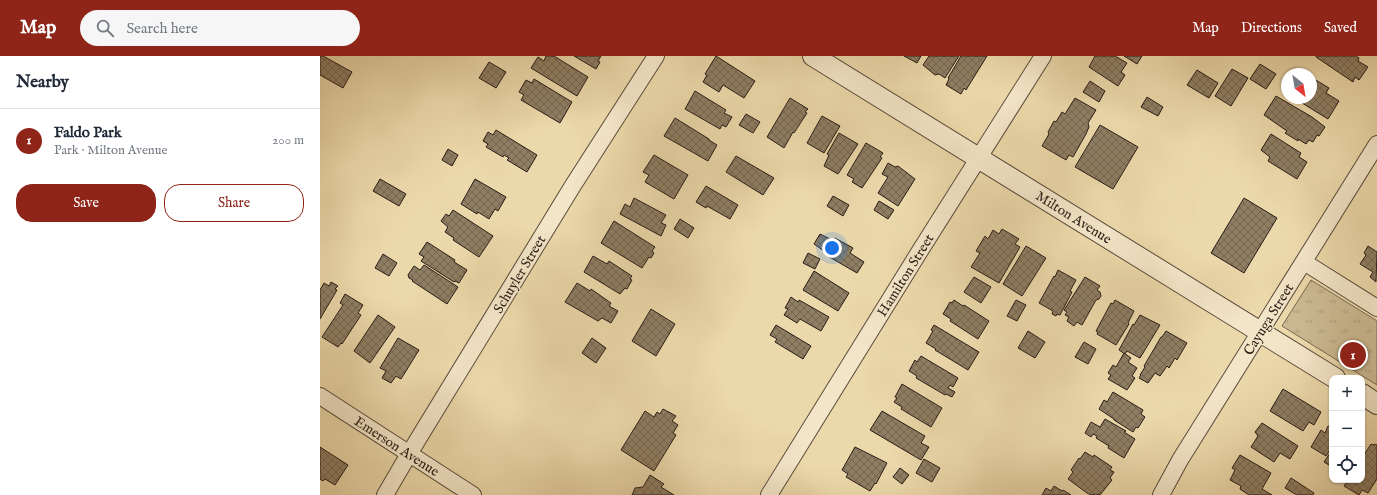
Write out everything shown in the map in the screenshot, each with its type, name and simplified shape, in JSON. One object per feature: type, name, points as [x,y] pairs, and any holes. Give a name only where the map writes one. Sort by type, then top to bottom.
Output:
[{"type":"street","name":"Schuyler Street","points":[[385,495],[572,187],[656,56]]},
{"type":"street","name":"Milton Avenue","points":[[813,56],[1330,375]]},
{"type":"street","name":"Hamilton Street","points":[[769,495],[918,254],[1043,56]]},
{"type":"street","name":"Cayuga Street","points":[[1161,495],[1180,460],[1377,144]]},
{"type":"street","points":[[1304,262],[1377,308]]},
{"type":"street","name":"Emerson Avenue","points":[[320,396],[473,495]]},
{"type":"street","points":[[1365,396],[1377,404]]},
{"type":"green space","points":[[1311,280],[1377,321],[1377,385],[1365,378],[1365,375],[1361,375],[1282,326]]},
{"type":"building","points":[[320,56],[323,56],[352,72],[343,88],[320,75]]},
{"type":"building","points":[[546,56],[554,56],[588,77],[577,96],[531,68],[538,57],[544,61]]},
{"type":"building","points":[[574,56],[601,56],[598,61],[600,62],[596,69]]},
{"type":"building","points":[[716,56],[755,81],[744,98],[723,85],[719,92],[703,82],[707,75],[705,74]]},
{"type":"building","points":[[904,56],[921,56],[917,63]]},
{"type":"building","points":[[929,56],[959,56],[945,78],[939,74],[935,75],[923,65]]},
{"type":"building","points":[[961,56],[987,56],[966,90],[964,88],[961,94],[946,85],[949,79],[948,78]]},
{"type":"building","points":[[1095,56],[1115,56],[1127,63],[1121,72],[1125,75],[1118,86],[1089,67]]},
{"type":"building","points":[[1124,56],[1142,56],[1137,64]]},
{"type":"building","points":[[1316,56],[1356,56],[1359,58],[1358,61],[1368,67],[1359,80],[1355,77],[1353,82]]},
{"type":"building","points":[[489,62],[506,72],[496,88],[479,78]]},
{"type":"building","points":[[1260,64],[1276,74],[1266,89],[1250,79]]},
{"type":"building","points":[[1232,69],[1248,78],[1231,106],[1215,96]]},
{"type":"building","points":[[1197,70],[1218,83],[1209,98],[1187,85]]},
{"type":"building","points":[[534,79],[572,102],[560,123],[521,100],[524,95],[519,92],[526,80],[532,83]]},
{"type":"building","points":[[1090,81],[1105,91],[1099,102],[1083,92]]},
{"type":"building","points":[[1317,81],[1329,88],[1326,93],[1339,101],[1328,119],[1304,104],[1317,104]]},
{"type":"building","points":[[695,91],[726,110],[724,113],[732,117],[726,127],[722,125],[720,129],[685,109]]},
{"type":"building","points":[[1276,96],[1281,99],[1281,104],[1290,104],[1312,117],[1325,127],[1319,136],[1317,135],[1313,142],[1309,140],[1306,144],[1285,133],[1287,131],[1264,115]]},
{"type":"building","points":[[1147,97],[1163,107],[1158,116],[1141,107]]},
{"type":"building","points":[[790,98],[808,109],[805,112],[807,113],[794,133],[793,132],[784,148],[767,137]]},
{"type":"building","points":[[1075,98],[1096,110],[1088,123],[1089,127],[1086,134],[1073,157],[1069,155],[1066,160],[1042,146],[1054,121],[1056,122],[1062,112],[1065,114]]},
{"type":"building","points":[[746,114],[760,122],[753,133],[739,125]]},
{"type":"building","points":[[822,116],[840,126],[824,153],[807,143]]},
{"type":"building","points":[[675,118],[717,145],[708,161],[664,136]]},
{"type":"building","points":[[1100,125],[1138,147],[1113,189],[1075,167]]},
{"type":"building","points":[[496,130],[537,155],[527,172],[507,160],[509,158],[504,155],[503,157],[486,147],[488,144],[483,141],[488,132],[493,135]]},
{"type":"building","points":[[839,133],[858,144],[838,174],[824,166],[829,155],[827,154]]},
{"type":"building","points":[[1271,134],[1301,153],[1299,157],[1307,162],[1297,179],[1268,161],[1270,157],[1261,150]]},
{"type":"building","points":[[866,143],[883,153],[880,157],[882,158],[862,188],[852,182],[854,179],[847,175]]},
{"type":"building","points":[[448,149],[458,155],[452,166],[442,160]]},
{"type":"building","points":[[654,155],[688,175],[674,199],[645,182],[649,175],[643,172]]},
{"type":"building","points":[[736,156],[774,178],[763,195],[726,172]]},
{"type":"building","points":[[888,163],[895,167],[898,166],[915,179],[898,206],[878,193],[888,177],[882,174]]},
{"type":"building","points":[[380,179],[406,194],[399,206],[373,191]]},
{"type":"building","points":[[475,179],[506,197],[498,211],[495,209],[489,219],[478,212],[477,214],[461,204]]},
{"type":"building","points":[[706,186],[738,205],[730,219],[707,206],[706,208],[696,202]]},
{"type":"building","points":[[833,196],[849,205],[843,216],[827,206]]},
{"type":"building","points":[[634,198],[666,215],[661,223],[666,225],[661,236],[620,214],[625,204],[630,207]]},
{"type":"building","points":[[1244,198],[1277,218],[1244,273],[1211,253]]},
{"type":"building","points":[[879,201],[894,210],[888,219],[874,210]]},
{"type":"building","points":[[453,210],[493,236],[479,257],[453,240],[454,238],[445,232],[448,227],[441,221],[446,214],[449,216]]},
{"type":"building","points":[[680,219],[694,228],[688,238],[674,229]]},
{"type":"building","points":[[614,221],[655,247],[652,251],[654,253],[651,258],[649,257],[642,268],[601,243]]},
{"type":"building","points":[[1002,229],[1019,239],[1015,244],[1020,247],[999,283],[971,267],[980,253],[976,251],[985,236],[988,239],[993,230],[999,234]]},
{"type":"building","points":[[820,234],[834,241],[835,238],[853,248],[850,253],[864,262],[857,273],[826,255],[827,253],[814,244]]},
{"type":"building","points":[[427,242],[455,260],[454,262],[467,270],[459,283],[454,282],[421,261],[424,257],[419,254]]},
{"type":"building","points":[[1026,246],[1046,258],[1022,296],[1003,284]]},
{"type":"building","points":[[1368,246],[1377,252],[1376,282],[1370,277],[1373,272],[1360,264],[1366,255],[1364,253]]},
{"type":"building","points":[[808,253],[820,259],[815,269],[803,263]]},
{"type":"building","points":[[383,254],[397,263],[389,276],[375,268]]},
{"type":"building","points":[[593,256],[607,264],[609,261],[632,276],[630,279],[632,280],[627,289],[625,288],[620,294],[584,272]]},
{"type":"building","points":[[424,265],[458,287],[447,304],[409,278],[408,275],[414,266],[420,270]]},
{"type":"building","points":[[1058,270],[1076,280],[1070,291],[1072,292],[1060,315],[1057,314],[1056,316],[1052,314],[1053,311],[1039,303]]},
{"type":"building","points":[[814,271],[849,293],[838,311],[803,290]]},
{"type":"building","points":[[974,277],[991,287],[981,303],[964,292]]},
{"type":"building","points":[[1085,277],[1100,286],[1097,290],[1100,292],[1101,296],[1096,300],[1082,325],[1077,322],[1074,326],[1067,321],[1069,317],[1065,315],[1067,312],[1064,310]]},
{"type":"building","points":[[331,282],[338,286],[335,289],[337,290],[320,319],[320,290],[324,283],[329,286]]},
{"type":"building","points":[[577,283],[590,291],[591,289],[611,303],[609,306],[618,311],[611,323],[602,318],[598,321],[565,302]]},
{"type":"building","points":[[345,294],[363,305],[358,313],[361,315],[342,344],[341,343],[338,347],[322,337],[343,305],[340,303]]},
{"type":"building","points":[[791,297],[829,317],[821,331],[800,319],[797,323],[784,315],[788,309],[785,308]]},
{"type":"building","points":[[954,300],[989,321],[978,339],[950,321],[951,319],[943,314],[950,302],[952,303]]},
{"type":"building","points":[[1016,300],[1026,305],[1017,321],[1007,316]]},
{"type":"building","points":[[1115,300],[1134,311],[1128,323],[1129,324],[1116,345],[1097,334],[1098,332],[1096,331],[1111,303],[1113,304]]},
{"type":"building","points":[[651,309],[675,324],[656,356],[632,341]]},
{"type":"building","points":[[378,315],[395,327],[370,363],[354,351]]},
{"type":"building","points":[[1140,315],[1160,325],[1140,358],[1127,351],[1125,354],[1119,350],[1133,324],[1134,325]]},
{"type":"building","points":[[776,325],[811,346],[803,359],[775,342],[777,339],[770,335]]},
{"type":"building","points":[[934,325],[979,352],[968,370],[926,343],[933,331],[931,330]]},
{"type":"building","points":[[1028,331],[1045,342],[1035,358],[1018,348]]},
{"type":"building","points":[[1166,331],[1187,343],[1177,360],[1175,358],[1169,368],[1167,366],[1160,376],[1155,373],[1148,383],[1139,378],[1140,375],[1161,337]]},
{"type":"building","points":[[398,338],[419,350],[401,379],[396,376],[391,383],[382,378],[386,371],[380,368]]},
{"type":"building","points":[[592,338],[606,348],[596,363],[582,353]]},
{"type":"building","points":[[1084,342],[1096,349],[1088,364],[1075,357]]},
{"type":"building","points":[[1124,353],[1131,358],[1128,362],[1137,368],[1132,376],[1135,378],[1127,390],[1108,379],[1111,375],[1108,373],[1113,365],[1116,367]]},
{"type":"building","points":[[921,356],[958,378],[953,387],[950,385],[948,388],[955,392],[952,397],[946,394],[945,395],[916,378],[917,376],[909,371],[915,360],[917,362]]},
{"type":"building","points":[[902,384],[942,408],[931,427],[901,409],[902,407],[894,402]]},
{"type":"building","points":[[1283,389],[1321,412],[1314,425],[1309,422],[1303,431],[1270,411]]},
{"type":"building","points":[[1113,392],[1143,410],[1141,414],[1145,417],[1138,428],[1136,427],[1133,432],[1099,409],[1104,400],[1107,402]]},
{"type":"building","points":[[663,409],[676,416],[672,421],[678,425],[673,433],[676,435],[654,471],[621,450],[645,411],[654,417],[657,412],[660,414]]},
{"type":"building","points":[[882,411],[925,436],[921,443],[929,447],[921,460],[870,430]]},
{"type":"building","points":[[1105,419],[1126,431],[1124,432],[1135,439],[1124,458],[1108,448],[1109,446],[1096,438],[1097,436],[1093,434],[1091,437],[1085,433],[1091,422],[1100,427]]},
{"type":"building","points":[[1262,423],[1298,446],[1290,459],[1280,453],[1274,462],[1251,447],[1258,436],[1255,432]]},
{"type":"building","points":[[1329,426],[1329,452],[1326,456],[1311,447],[1321,430],[1325,433]]},
{"type":"building","points":[[1371,444],[1377,445],[1377,479],[1368,493],[1362,490],[1359,495],[1344,486],[1346,483],[1365,483],[1365,453]]},
{"type":"building","points":[[320,447],[348,465],[335,485],[325,479],[323,481],[320,479]]},
{"type":"building","points":[[855,447],[887,463],[876,484],[875,483],[870,491],[846,477],[848,474],[842,470]]},
{"type":"building","points":[[1085,452],[1093,457],[1094,455],[1112,467],[1110,470],[1114,472],[1110,478],[1112,480],[1100,495],[1091,495],[1087,493],[1068,479],[1073,472],[1071,470]]},
{"type":"building","points":[[1329,454],[1329,465],[1324,462]]},
{"type":"building","points":[[1240,455],[1271,473],[1262,489],[1272,495],[1249,495],[1240,489],[1241,486],[1230,480],[1235,470],[1232,468]]},
{"type":"building","points":[[924,459],[940,468],[932,482],[916,473]]},
{"type":"building","points":[[900,468],[909,475],[902,484],[893,477]]},
{"type":"building","points":[[650,475],[664,484],[661,487],[674,495],[632,495],[635,488],[643,487]]},
{"type":"building","points":[[1291,478],[1314,493],[1313,495],[1297,495],[1285,488]]},
{"type":"building","points":[[1054,486],[1071,495],[1042,495],[1046,488],[1051,491]]},
{"type":"place","name":"Faldo Park","points":[[1353,355]]}]
